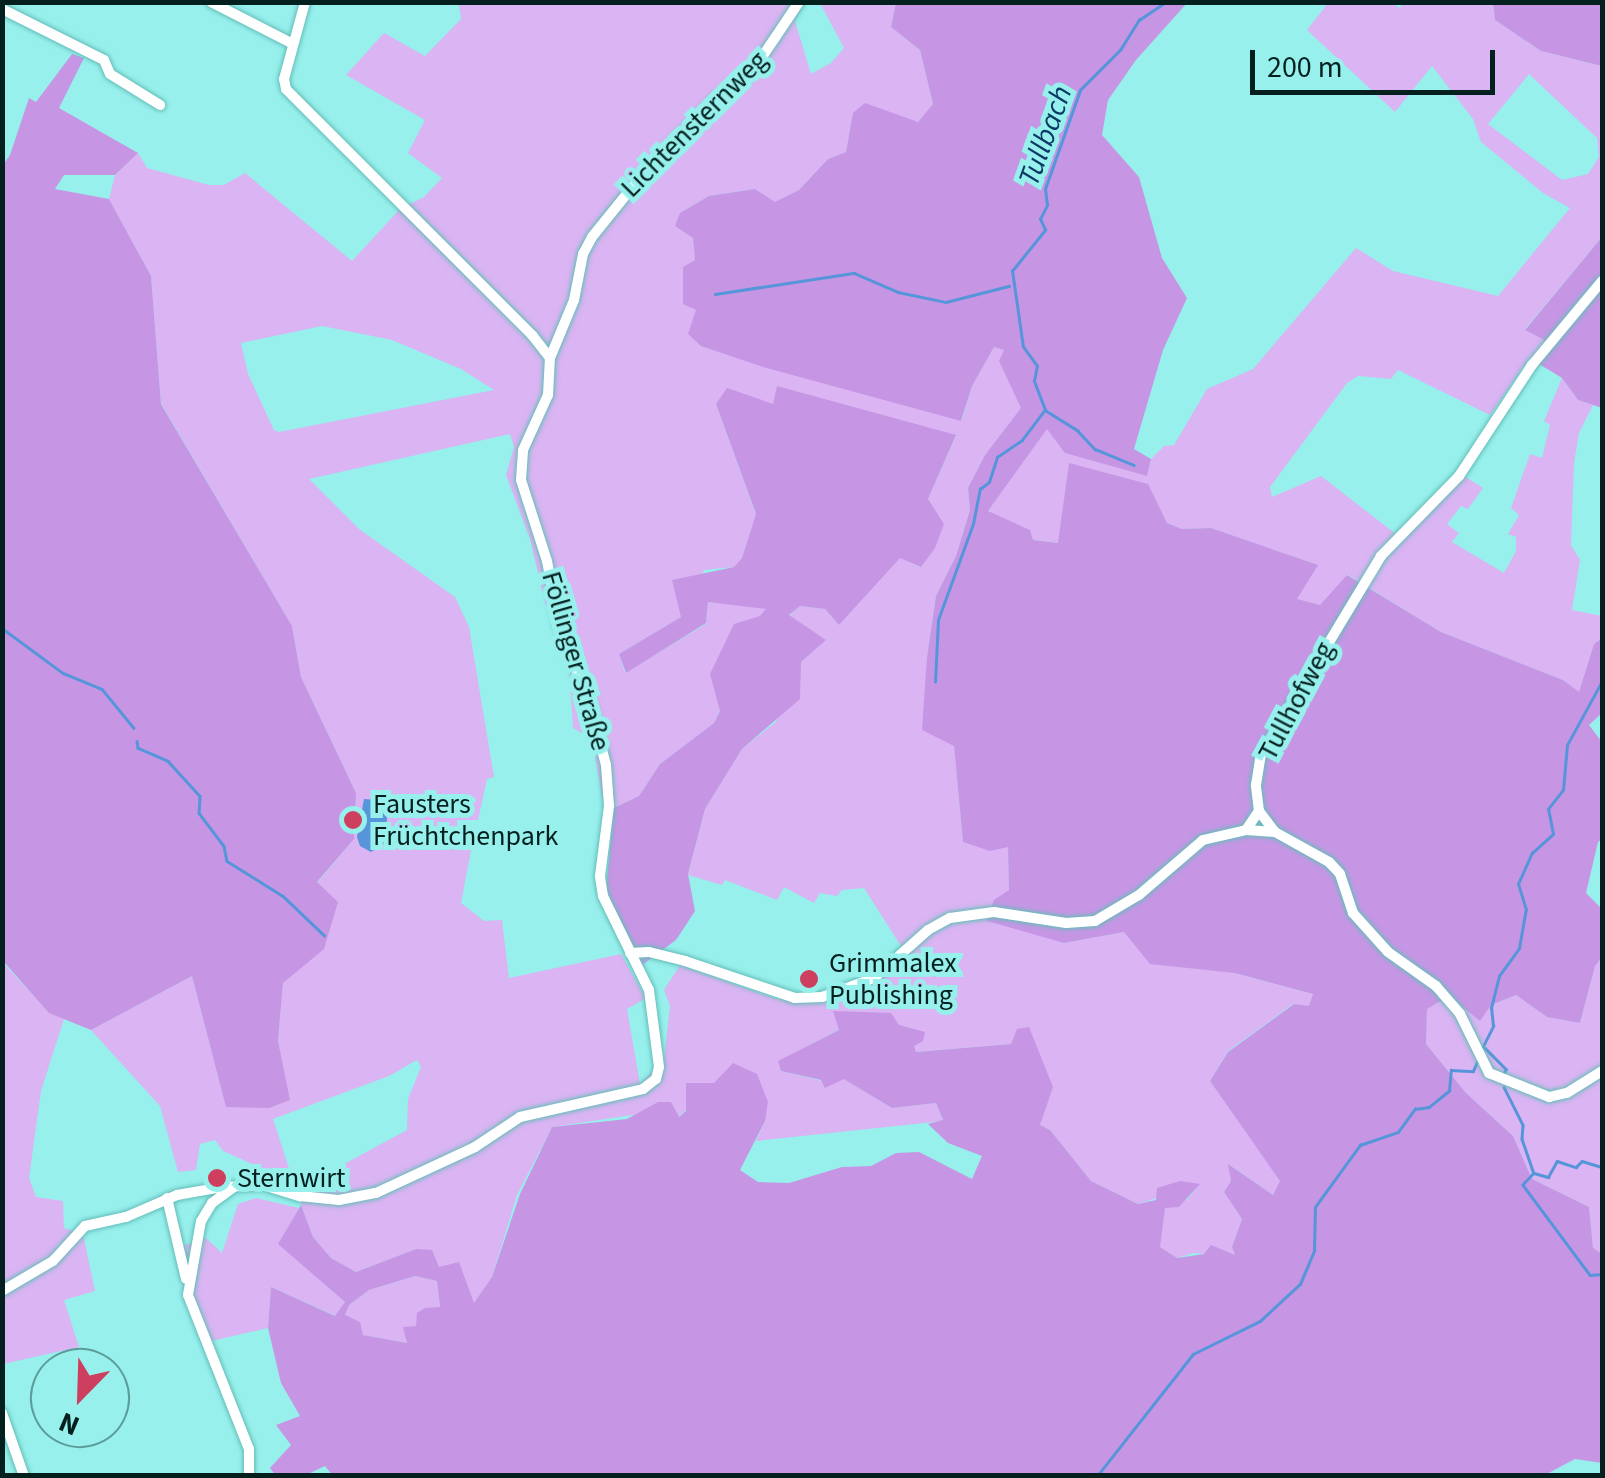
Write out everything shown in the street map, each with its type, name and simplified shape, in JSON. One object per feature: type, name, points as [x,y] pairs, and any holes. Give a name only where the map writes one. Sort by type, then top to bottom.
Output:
[{"type":"street","points":[[211,2],[292,44]]},
{"type":"street","points":[[305,2],[284,79],[286,90],[532,335],[550,358]]},
{"type":"street","name":"Lichtensternweg","points":[[550,358],[574,300],[584,254],[592,237],[621,198],[713,102],[754,69],[799,2]]},
{"type":"street","points":[[2,9],[104,60],[110,74],[160,105]]},
{"type":"street","name":"Tullhofweg","points":[[1259,811],[1261,755],[1381,556],[1459,476],[1532,364],[1602,282]]},
{"type":"street","name":"Föllinger Straße","points":[[2,1291],[53,1261],[85,1226],[126,1217],[167,1198],[263,1185],[318,1198],[364,1197],[474,1147],[520,1117],[643,1089],[656,1078],[660,1056],[649,990],[601,886],[609,806],[603,751],[560,625],[546,561],[521,480],[522,450],[548,395],[550,358]]},
{"type":"street","points":[[1246,830],[1259,811],[1275,832],[1329,862],[1340,874],[1353,913],[1399,962],[1436,986],[1460,1014],[1483,1064],[1500,1080],[1549,1096],[1567,1094],[1602,1071]]},
{"type":"street","points":[[630,953],[650,952],[685,961],[795,998],[822,997],[874,978],[928,930],[950,918],[994,912],[1066,923],[1095,921],[1140,895],[1203,840],[1246,830],[1275,832]]},
{"type":"street","points":[[188,1285],[201,1221],[212,1204],[234,1186]]},
{"type":"street","points":[[167,1198],[188,1285],[222,1389],[249,1449],[250,1476]]},
{"type":"street","points":[[2,1413],[24,1476]]},
{"type":"shaded area","points":[[459,3],[804,3],[795,21],[811,74],[831,63],[844,48],[820,3],[896,3],[891,27],[920,50],[933,104],[918,122],[853,113],[846,152],[828,159],[799,190],[775,203],[755,189],[709,196],[680,213],[693,238],[695,260],[683,268],[962,420],[972,386],[994,347],[1005,350],[1000,361],[1022,407],[985,455],[968,488],[970,510],[956,556],[936,596],[927,657],[954,746],[963,842],[1008,846],[1009,891],[1064,943],[1124,932],[1235,973],[1313,994],[1309,1007],[1293,1004],[1228,1051],[1210,1081],[1281,1181],[1273,1195],[1230,1165],[1231,1181],[1224,1192],[1242,1219],[1232,1247],[1236,1256],[1193,1253],[1177,1258],[1159,1247],[1165,1207],[1187,1200],[1199,1185],[1138,1204],[1091,1181],[1050,1130],[1039,1125],[1011,1044],[915,1052],[914,1045],[834,1012],[840,1029],[779,1061],[781,1071],[830,1083],[844,1078],[892,1108],[936,1103],[943,1121],[756,1141],[765,1121],[725,1075],[678,1117],[673,1109],[552,1127],[517,1195],[492,1277],[474,1304],[416,1249],[356,1272],[331,1258],[313,1237],[296,1191],[263,1179],[259,1167],[223,1151],[215,1140],[200,1144],[196,1170],[178,1172],[160,1106],[91,1030],[192,976],[226,1106],[289,1100],[278,1041],[283,982],[324,948],[317,883],[354,839],[356,793],[301,677],[292,626],[161,403],[151,276],[109,199],[115,175],[138,153],[147,168],[209,185],[224,185],[245,173],[352,261],[400,209],[424,197],[442,178],[408,153],[425,120],[346,75],[384,33],[425,56],[461,19]],"holes":[[[322,326],[392,340],[461,369],[494,390],[274,430],[248,374],[241,343]],[[777,387],[956,436],[928,499],[920,567],[900,557],[839,625],[825,609],[800,606],[789,616],[826,640],[801,662],[776,722],[742,749],[705,809],[688,875],[722,885],[725,880],[777,900],[784,887],[814,903],[820,893],[837,896],[842,890],[864,888],[908,957],[869,987],[840,998],[804,1002],[774,998],[680,965],[664,990],[670,1006],[664,1059],[640,1084],[627,1009],[646,998],[621,954],[509,978],[502,920],[484,921],[461,903],[472,845],[458,844],[457,820],[478,820],[487,779],[494,777],[469,627],[455,597],[359,529],[309,479],[510,434],[514,447],[506,475],[530,539],[545,603],[569,665],[573,728],[592,739],[603,803],[614,808],[639,796],[660,764],[714,723],[767,608],[708,602],[706,624],[625,673],[619,654],[681,617],[704,570],[735,567],[742,558],[756,515],[716,404],[774,404]],[[417,1060],[421,1067],[408,1099],[407,1130],[296,1190],[273,1119],[389,1076]]]},
{"type":"shaded area","points":[[896,3],[1187,3],[1136,60],[1108,100],[1102,135],[1139,177],[1162,258],[1187,298],[1163,350],[1134,449],[1151,459],[1147,476],[1065,453],[1047,429],[988,511],[1030,530],[1033,540],[1058,543],[1069,463],[1148,484],[1167,523],[1182,529],[1211,528],[1318,565],[1297,599],[1320,605],[1347,575],[1441,632],[1563,680],[1579,692],[1594,644],[1602,638],[1602,713],[1589,725],[1602,742],[1602,839],[1586,893],[1602,909],[1602,957],[1595,966],[1580,1023],[1547,1017],[1516,995],[1491,1005],[1480,1021],[1449,996],[1427,1009],[1426,1044],[1466,1093],[1513,1136],[1532,1179],[1589,1207],[1593,1248],[1602,1254],[1602,1463],[1575,1459],[1543,1476],[333,1476],[325,1466],[306,1475],[275,1475],[270,1468],[291,1445],[276,1425],[300,1416],[281,1383],[268,1328],[271,1287],[335,1316],[345,1302],[278,1244],[301,1205],[313,1237],[331,1258],[356,1272],[416,1249],[432,1250],[439,1267],[459,1262],[474,1303],[492,1277],[520,1194],[552,1127],[627,1119],[658,1102],[671,1102],[679,1117],[686,1111],[686,1083],[714,1083],[733,1063],[757,1074],[768,1102],[765,1121],[740,1170],[758,1182],[789,1183],[842,1167],[871,1166],[896,1153],[919,1152],[972,1179],[982,1156],[948,1143],[928,1124],[943,1120],[936,1103],[892,1108],[844,1079],[825,1088],[821,1080],[781,1071],[778,1061],[839,1030],[833,1011],[891,1013],[899,1025],[925,1032],[923,1041],[914,1046],[916,1052],[1011,1044],[1017,1029],[1029,1027],[1053,1087],[1040,1125],[1050,1130],[1091,1181],[1138,1204],[1156,1200],[1157,1188],[1180,1181],[1200,1184],[1179,1207],[1165,1208],[1160,1247],[1177,1258],[1204,1254],[1211,1245],[1235,1255],[1232,1247],[1242,1219],[1224,1192],[1231,1181],[1228,1164],[1273,1195],[1280,1181],[1210,1081],[1228,1052],[1294,1004],[1309,1006],[1313,994],[1235,973],[1150,964],[1124,932],[1064,943],[987,921],[994,900],[1009,890],[1008,847],[990,851],[963,842],[954,746],[922,730],[936,596],[956,556],[970,510],[968,488],[985,455],[1021,408],[999,361],[1004,350],[994,347],[972,386],[961,421],[763,367],[701,346],[688,334],[696,310],[683,304],[683,267],[695,260],[693,238],[675,226],[680,213],[709,196],[755,189],[775,202],[799,190],[828,159],[846,152],[853,113],[865,103],[918,122],[933,104],[920,50],[891,27]],"holes":[[[415,1276],[437,1281],[440,1307],[425,1308],[417,1313],[416,1326],[403,1327],[407,1343],[363,1335],[360,1322],[345,1315],[349,1305],[369,1290]]]},
{"type":"shaded area","points":[[1328,3],[1391,3],[1400,8],[1403,3],[1493,3],[1495,20],[1541,51],[1602,66],[1602,237],[1525,329],[1552,344],[1539,364],[1529,359],[1490,415],[1398,370],[1391,379],[1358,376],[1347,383],[1270,487],[1272,497],[1321,476],[1397,535],[1458,472],[1483,488],[1468,509],[1461,506],[1447,524],[1459,533],[1452,542],[1504,573],[1516,551],[1516,537],[1508,534],[1519,515],[1511,508],[1530,454],[1542,458],[1550,425],[1544,421],[1562,378],[1578,400],[1593,405],[1579,433],[1574,463],[1571,545],[1580,560],[1572,610],[1602,616],[1602,638],[1594,644],[1579,693],[1563,680],[1441,632],[1348,575],[1320,606],[1296,599],[1317,565],[1211,528],[1182,529],[1167,523],[1147,484],[1069,464],[1059,543],[1033,540],[988,511],[1047,428],[1147,475],[1151,459],[1164,446],[1174,445],[1207,389],[1253,369],[1356,248],[1393,271],[1498,296],[1570,208],[1543,193],[1481,142],[1473,119],[1432,66],[1395,112],[1307,30]],"holes":[[[1529,74],[1597,138],[1599,157],[1588,174],[1562,180],[1488,124]]]},
{"type":"shaded area","points":[[1493,3],[1602,3],[1602,66],[1541,51],[1495,20]]},
{"type":"shaded area","points":[[72,54],[84,58],[59,108],[138,153],[115,175],[64,175],[55,189],[109,199],[151,276],[161,404],[292,626],[301,677],[356,793],[354,839],[317,882],[338,902],[324,949],[283,983],[278,1041],[290,1100],[269,1108],[226,1107],[192,976],[91,1030],[49,1013],[3,961],[3,165],[29,98],[36,102]]},
{"type":"shaded area","points":[[1602,237],[1602,408],[1578,400],[1562,378],[1539,364],[1552,344],[1525,330]]},
{"type":"shaded area","points":[[777,386],[956,435],[928,499],[944,524],[935,548],[921,567],[900,558],[839,625],[825,609],[800,606],[789,615],[826,640],[801,662],[800,699],[742,749],[705,809],[688,874],[695,911],[676,940],[642,965],[615,917],[606,888],[614,808],[639,796],[660,764],[714,723],[720,711],[710,674],[734,624],[760,616],[766,609],[708,602],[706,623],[626,673],[619,654],[681,617],[672,580],[734,567],[742,558],[756,514],[716,404],[727,388],[773,404]]},
{"type":"shaded area","points":[[1602,957],[1602,1254],[1593,1249],[1589,1207],[1532,1179],[1513,1136],[1466,1093],[1426,1044],[1427,1008],[1449,996],[1491,1005],[1516,995],[1547,1017],[1580,1023],[1595,966]]},
{"type":"shaded area","points":[[2,962],[49,1012],[64,1019],[41,1091],[29,1178],[36,1197],[63,1201],[64,1228],[83,1234],[95,1291],[64,1300],[79,1347],[30,1348],[30,1358],[3,1364]]},
{"type":"shaded area","points":[[256,1198],[299,1208],[279,1244],[345,1302],[336,1316],[271,1287],[268,1328],[203,1343],[185,1293],[176,1248],[206,1238],[222,1253],[238,1204]]},
{"type":"shaded area","points":[[415,1276],[437,1281],[440,1308],[416,1326],[408,1343],[362,1335],[345,1315],[349,1305],[369,1290]]},
{"type":"water","points":[[364,799],[376,800],[387,818],[385,843],[371,852],[360,846],[357,837]]},
{"type":"waterway","name":"Tullbach","points":[[935,682],[938,620],[973,524],[980,489],[989,482],[997,457],[1022,440],[1045,410],[1034,381],[1037,366],[1023,347],[1012,271],[1045,230],[1040,219],[1047,205],[1045,189],[1080,90],[1120,50],[1139,20],[1166,2]]},
{"type":"waterway","points":[[715,294],[854,273],[898,292],[946,302],[1009,286]]},
{"type":"waterway","points":[[1045,410],[1078,431],[1095,449],[1134,465]]},
{"type":"waterway","points":[[2,628],[63,673],[102,689],[134,728]]},
{"type":"waterway","points":[[1481,1050],[1493,1026],[1491,1008],[1499,976],[1519,948],[1526,910],[1518,884],[1532,853],[1553,834],[1548,809],[1563,790],[1567,745],[1602,681]]},
{"type":"waterway","points":[[137,741],[138,748],[168,761],[200,796],[199,813],[224,846],[227,861],[283,896],[324,935]]},
{"type":"waterway","points":[[1485,1048],[1506,1069],[1504,1075]]},
{"type":"waterway","points":[[1097,1476],[1193,1354],[1260,1321],[1300,1284],[1314,1251],[1315,1207],[1360,1145],[1398,1132],[1415,1109],[1429,1107],[1449,1091],[1451,1070],[1473,1071],[1477,1062]]},
{"type":"waterway","points":[[1504,1087],[1523,1125],[1522,1139],[1534,1173],[1523,1185],[1590,1275],[1602,1274]]},
{"type":"waterway","points":[[1534,1173],[1548,1177],[1557,1161],[1576,1167],[1582,1161],[1602,1167]]},
{"type":"place","name":"Fausters Früchtchenpark","points":[[353,820]]},
{"type":"place","name":"Grimmalex Publishing","points":[[809,979]]},
{"type":"place","name":"Sternwirt","points":[[217,1178]]}]
